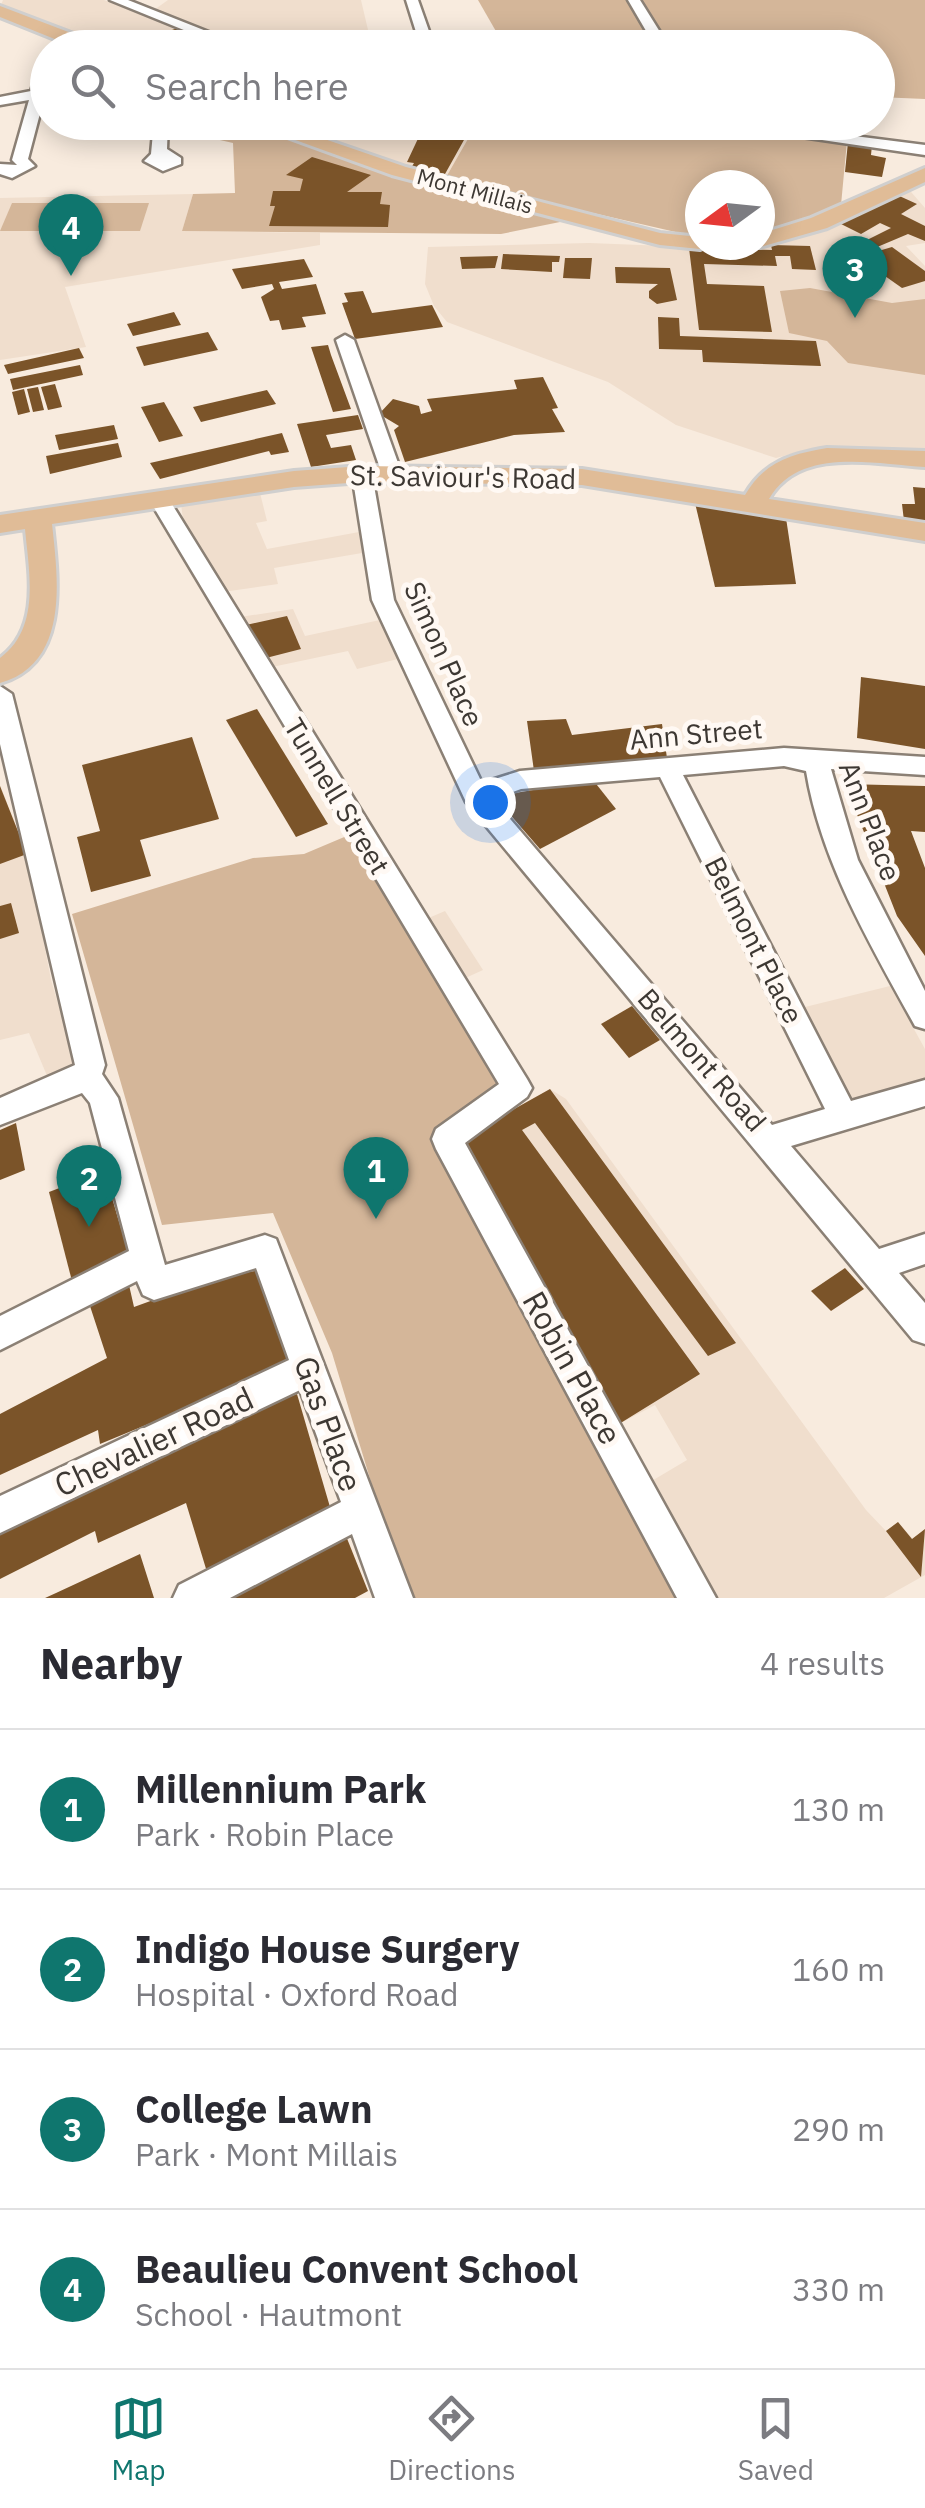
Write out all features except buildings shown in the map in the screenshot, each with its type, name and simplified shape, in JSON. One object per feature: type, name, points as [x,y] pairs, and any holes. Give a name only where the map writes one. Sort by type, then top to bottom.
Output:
[{"type":"main road","points":[[0,12],[49,30]]},
{"type":"main road","name":"Mont Millais","points":[[308,140],[399,171],[660,239],[685,242]]},
{"type":"main road","points":[[775,236],[819,223],[925,174]]},
{"type":"main road","points":[[752,504],[767,477],[802,459],[925,459]]},
{"type":"main road","name":"St. Saviour's Road","points":[[0,524],[294,479],[392,474],[582,477],[925,532]]},
{"type":"main road","points":[[0,674],[26,654],[40,632],[38,520]]},
{"type":"street","points":[[116,0],[195,30]]},
{"type":"street","points":[[412,0],[422,30]]},
{"type":"street","points":[[634,0],[653,30]]},
{"type":"street","points":[[0,101],[30,95]]},
{"type":"street","points":[[0,167],[23,170],[27,164],[20,160],[30,121]]},
{"type":"street","points":[[160,140],[160,150]]},
{"type":"street","points":[[846,140],[925,150]]},
{"type":"street","points":[[345,340],[392,474]]},
{"type":"street","name":"Simon Place","points":[[362,474],[383,600],[476,796]]},
{"type":"street","name":"Tunnell Street","points":[[160,501],[517,1088],[447,1139]]},
{"type":"street","points":[[0,694],[90,1064],[87,1077]]},
{"type":"street","name":"Ann Street","points":[[476,796],[520,780],[666,765],[808,758],[925,766]]},
{"type":"street","name":"Ann Place","points":[[808,758],[818,767],[821,796],[884,944],[925,1016]]},
{"type":"street","name":"Belmont Place","points":[[666,765],[842,1116]]},
{"type":"street","name":"Belmont Road","points":[[476,796],[770,1139],[925,1328]]},
{"type":"street","points":[[0,1112],[87,1077]]},
{"type":"street","points":[[0,1334],[145,1260],[104,1098],[87,1077]]},
{"type":"street","points":[[770,1139],[925,1093]]},
{"type":"street","name":"Robin Place","points":[[447,1139],[698,1598]]},
{"type":"street","points":[[874,1266],[925,1249]]},
{"type":"street","name":"Gas Place","points":[[145,1260],[154,1284],[265,1250],[394,1598]]},
{"type":"street","name":"Chevalier Road","points":[[0,1515],[308,1369]]},
{"type":"street","points":[[192,1598],[360,1510]]},
{"type":"shaded area","points":[[3,0],[104,0],[186,30],[60,30],[0,8]]},
{"type":"shaded area","points":[[168,0],[361,0],[368,30],[206,30],[154,10]]},
{"type":"shaded area","points":[[478,0],[629,0],[649,30],[495,30]]},
{"type":"shaded area","points":[[637,0],[925,0],[925,99],[895,98],[895,30],[657,30]]},
{"type":"shaded area","points":[[220,140],[289,140],[558,217],[560,222],[501,234],[182,231],[193,194],[235,193],[233,143]]},
{"type":"shaded area","points":[[320,140],[467,140],[445,179]]},
{"type":"shaded area","points":[[467,140],[847,141],[841,205],[775,229],[775,170],[685,170],[685,234],[445,179]]},
{"type":"shaded area","points":[[905,185],[925,208],[925,243],[906,246],[925,266],[925,453],[818,447],[776,458],[676,425],[608,382],[447,322],[434,306],[425,284],[428,247],[589,243],[685,247],[685,260],[775,260],[775,242],[807,236]]},
{"type":"shaded area","points":[[193,194],[182,231],[320,233],[320,245],[65,287],[86,347],[0,360],[0,198]]},
{"type":"shaded area","points":[[12,203],[149,203],[140,231],[0,231]]},
{"type":"shaded area","points":[[810,288],[892,303],[925,299],[925,375],[848,363],[827,341],[789,333],[780,291]]},
{"type":"shaded area","points":[[260,493],[267,521],[256,523],[267,549],[359,532],[362,553],[274,568],[278,584],[223,592],[183,519],[181,504]]},
{"type":"shaded area","points":[[293,609],[305,636],[380,620],[398,659],[357,669],[348,651],[272,667],[240,617]]},
{"type":"shaded area","points":[[0,785],[27,854],[51,980],[76,1065],[48,1078],[29,1033],[0,1040]]},
{"type":"shaded area","points":[[349,835],[499,1086],[431,1138],[685,1598],[412,1598],[394,1558],[332,1353],[273,1213],[162,1225],[72,914],[253,858],[304,854]]},
{"type":"shaded area","points":[[445,911],[483,970],[461,980],[424,920]]},
{"type":"shaded area","points":[[890,986],[925,1049],[925,1080],[861,1101],[848,1096],[801,1008]]},
{"type":"shaded area","points":[[550,1089],[566,1099],[866,1510],[886,1531],[898,1522],[913,1539],[925,1529],[925,1575],[884,1598],[714,1598],[650,1482],[687,1460],[655,1405],[619,1424],[464,1137]]},
{"type":"place","name":"Beaulieu Convent School","points":[[71,276]]},
{"type":"place","name":"College Lawn","points":[[855,318]]},
{"type":"place","name":"Millennium Park","points":[[376,1219]]},
{"type":"place","name":"Indigo House Surgery","points":[[89,1227]]}]
